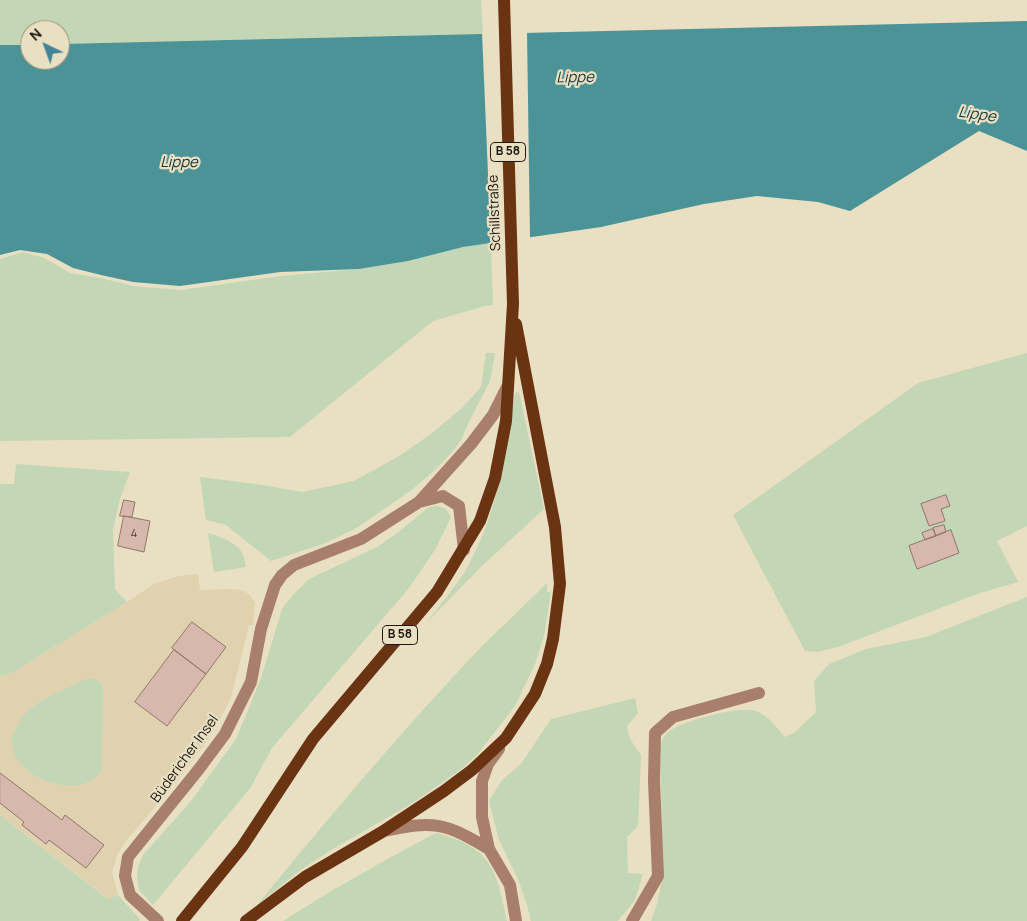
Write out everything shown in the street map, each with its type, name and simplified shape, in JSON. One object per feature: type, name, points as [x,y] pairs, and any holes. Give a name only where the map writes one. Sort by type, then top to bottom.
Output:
[{"type":"main road","name":"Schillstraße","points":[[504,0],[512,304]]},
{"type":"main road","name":"B 58","points":[[182,921],[242,847],[314,739],[437,592],[480,521],[495,478],[506,421],[512,304]]},
{"type":"main road","name":"B 58","points":[[246,921],[305,877],[382,832],[472,770],[506,738],[535,694],[547,664],[553,639],[560,584],[555,527],[512,304]]},
{"type":"lane","points":[[418,502],[471,444],[493,415],[507,387]]},
{"type":"lane","points":[[418,502],[443,496],[459,506],[464,550]]},
{"type":"lane","name":"Büdericher Insel","points":[[158,921],[130,896],[124,876],[128,857],[194,776],[225,734],[251,682],[261,629],[275,586],[282,575],[294,565],[361,539],[418,502]]},
{"type":"lane","points":[[632,921],[658,876],[654,781],[655,733],[673,717],[759,693]]},
{"type":"lane","points":[[506,738],[488,764],[482,781],[482,817],[489,848],[510,886],[516,921]]},
{"type":"lane","points":[[382,832],[412,825],[437,824],[460,832],[489,848]]},
{"type":"shaded area","points":[[198,574],[200,590],[231,589],[241,590],[249,594],[255,603],[253,625],[249,625],[231,698],[219,721],[177,781],[126,841],[117,855],[112,872],[118,895],[109,899],[0,815],[0,676],[12,673],[154,584],[178,576]]},
{"type":"green space","points":[[0,0],[481,0],[483,34],[70,44],[70,20],[20,20],[20,45],[0,45]]},
{"type":"green space","points":[[491,243],[493,305],[433,321],[290,437],[0,441],[0,259],[23,252],[44,258],[70,273],[133,286],[181,290],[281,276],[359,269],[408,261],[462,247]]},
{"type":"green space","points":[[486,353],[495,353],[490,381],[455,449],[413,489],[355,529],[323,544],[271,561],[226,525],[206,520],[200,477],[302,492],[354,481],[399,456],[431,434],[462,408],[481,387]]},
{"type":"green space","points":[[1027,353],[1027,526],[997,541],[1018,582],[980,593],[838,647],[818,652],[805,651],[733,515],[918,383]]},
{"type":"green space","points":[[519,392],[544,509],[484,564],[427,622],[464,573],[485,530],[499,486],[515,393]]},
{"type":"green space","points":[[16,464],[130,472],[120,499],[113,530],[115,589],[127,602],[12,673],[0,676],[0,484],[14,484]]},
{"type":"green space","points":[[438,506],[446,509],[451,517],[435,550],[409,588],[272,748],[251,787],[153,905],[139,890],[138,867],[143,855],[191,801],[236,739],[261,678],[282,609],[309,579],[377,547],[429,507]]},
{"type":"green space","points":[[208,533],[223,538],[237,547],[244,556],[246,567],[214,572]]},
{"type":"green space","points":[[547,583],[547,592],[551,592],[544,636],[535,664],[515,706],[477,755],[459,771],[411,804],[302,869],[258,904],[412,722],[476,653]]},
{"type":"green space","points":[[1027,597],[1027,921],[651,921],[657,904],[663,874],[660,750],[662,741],[667,733],[674,728],[710,715],[748,710],[756,711],[765,716],[785,737],[794,733],[816,712],[814,681],[829,664],[866,649],[926,637]]},
{"type":"green space","points":[[86,679],[94,679],[101,683],[103,691],[101,771],[91,780],[78,785],[63,785],[49,782],[23,766],[15,755],[12,743],[13,736],[24,715],[35,705],[49,696]]},
{"type":"green space","points":[[635,698],[638,713],[627,726],[630,739],[641,755],[638,826],[627,837],[628,873],[643,874],[635,900],[618,921],[531,921],[518,879],[499,840],[489,801],[502,780],[521,764],[551,719]]},
{"type":"green space","points":[[0,815],[108,899],[118,895],[140,919],[139,921],[0,921]]},
{"type":"green space","points":[[436,833],[469,845],[488,863],[495,874],[507,921],[283,921],[359,875]]},
{"type":"water","name":"Lippe","points":[[1027,21],[1027,151],[979,131],[850,211],[818,202],[757,196],[704,204],[601,227],[463,247],[408,261],[359,269],[280,272],[180,286],[133,282],[73,268],[47,254],[20,250],[0,255],[0,45],[20,45],[20,70],[70,70],[70,44]]},
{"type":"pier","points":[[527,31],[530,239],[491,245],[482,32]]},
{"type":"building","points":[[946,495],[950,506],[941,509],[945,521],[929,526],[921,504]]},
{"type":"building","points":[[124,500],[135,502],[132,517],[120,516]]},
{"type":"building","points":[[124,516],[150,521],[144,552],[118,546]]},
{"type":"building","points":[[944,525],[946,532],[936,536],[933,528]]},
{"type":"building","points":[[933,529],[936,536],[925,540],[922,533]]},
{"type":"building","points":[[951,530],[959,553],[917,569],[909,546]]},
{"type":"building","points":[[192,622],[226,647],[206,674],[172,648]]},
{"type":"building","points":[[174,650],[206,674],[167,726],[135,702]]},
{"type":"building","points":[[0,773],[62,820],[65,815],[104,845],[86,868],[49,840],[46,844],[22,825],[24,822],[0,803]]}]
